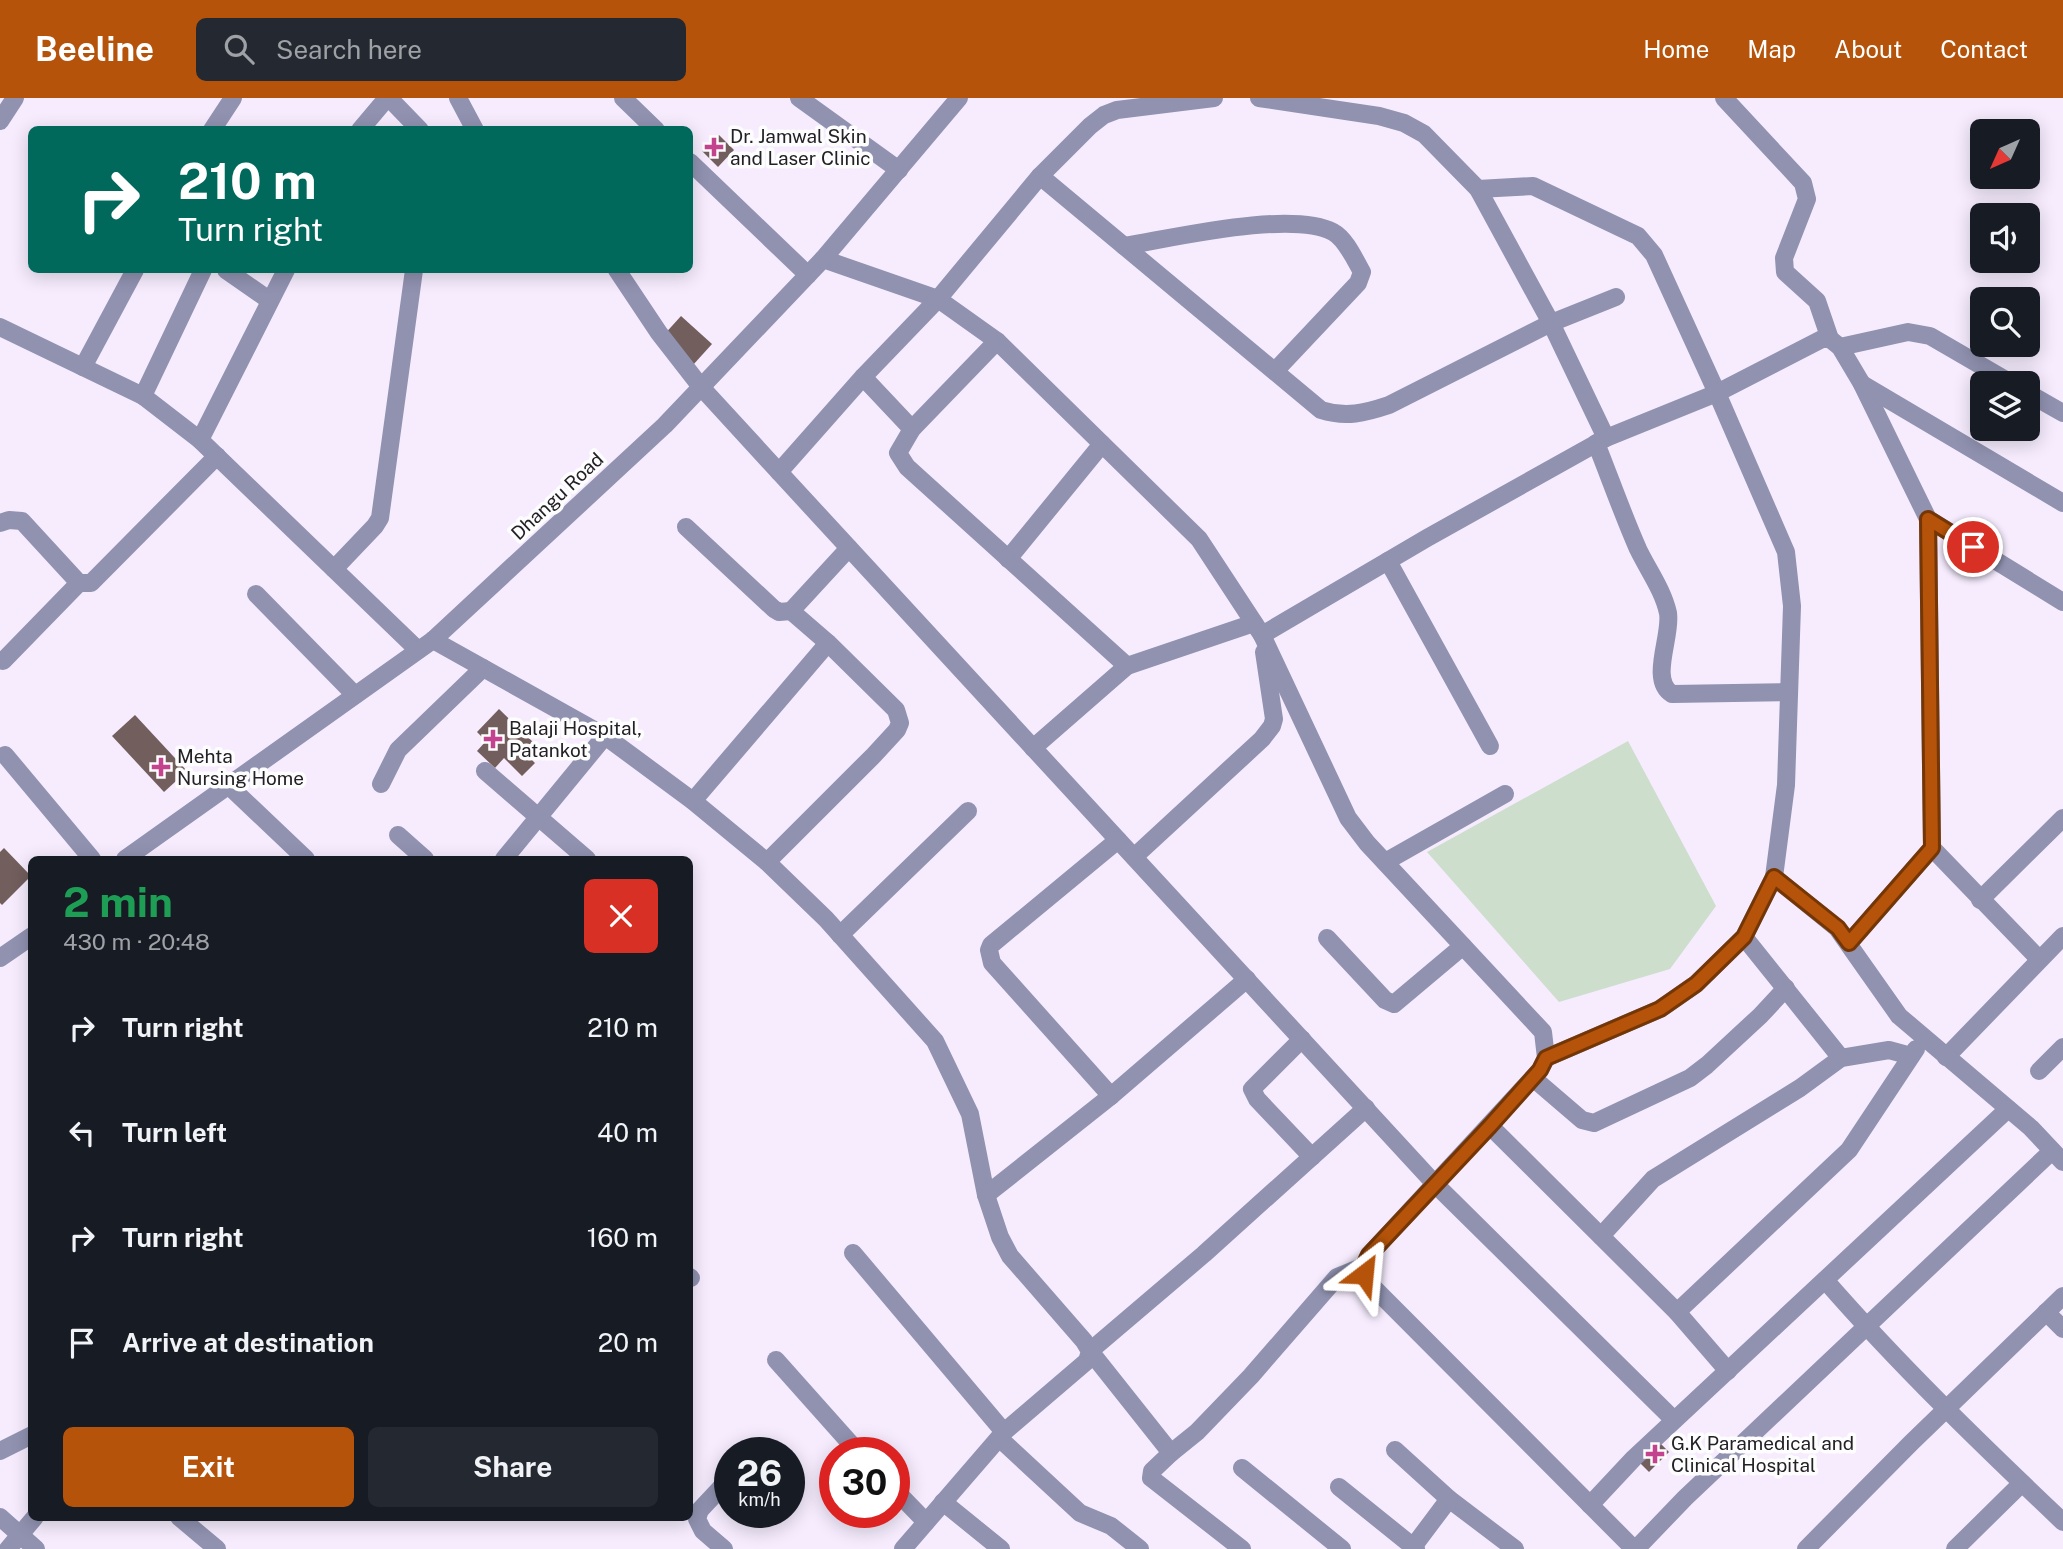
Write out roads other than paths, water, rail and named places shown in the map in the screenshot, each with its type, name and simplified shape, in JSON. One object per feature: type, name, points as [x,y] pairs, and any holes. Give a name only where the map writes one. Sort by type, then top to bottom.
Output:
[{"type":"street","points":[[215,126],[233,98]]},
{"type":"street","points":[[364,126],[388,98],[416,126]]},
{"type":"street","points":[[458,98],[473,126]]},
{"type":"street","points":[[623,98],[652,126]]},
{"type":"street","points":[[799,98],[899,170]]},
{"type":"street","name":"Dhangu Road","points":[[129,856],[426,645],[665,425],[823,259],[959,98]]},
{"type":"street","points":[[779,472],[863,377],[938,299],[1040,176],[1113,104],[1213,98]]},
{"type":"street","points":[[1259,98],[1295,101],[1404,123],[1423,134],[1478,189],[1551,323],[1601,441],[1638,549],[1664,598],[1668,615],[1662,685],[1672,694],[1789,692]]},
{"type":"street","points":[[1724,98],[1803,183],[1807,199],[1784,258],[1786,272],[1817,301],[1835,343],[1862,384],[1928,519],[1932,848],[1849,943]]},
{"type":"street","points":[[0,121],[12,99]]},
{"type":"street","points":[[693,165],[808,275]]},
{"type":"street","points":[[1040,176],[1321,410],[1336,415],[1367,413],[1389,405],[1551,323],[1616,297]]},
{"type":"street","points":[[1478,189],[1533,186],[1638,236],[1654,255],[1786,552],[1792,606],[1786,785],[1774,877],[1744,937],[1696,984],[1660,1009],[1546,1058],[1490,1126],[1369,1255],[1364,1266],[1368,1282],[1635,1549],[1685,1498],[1866,1327],[2058,1157],[2008,1109],[1899,1016],[1838,928],[1774,877]]},
{"type":"street","points":[[1124,246],[1269,223],[1301,223],[1335,233],[1362,272],[1358,284],[1275,371]]},
{"type":"street","points":[[823,259],[938,299],[997,341],[1199,539],[1258,629],[1348,818],[1385,862],[1543,1032],[1546,1058]]},
{"type":"street","points":[[83,367],[133,273]]},
{"type":"street","points":[[143,396],[202,273]]},
{"type":"street","points":[[230,273],[270,300]]},
{"type":"street","points":[[200,440],[284,273]]},
{"type":"street","points":[[334,569],[380,518],[414,273]]},
{"type":"street","points":[[619,273],[659,333],[701,387],[1133,857],[1435,1184],[1674,1420]]},
{"type":"street","points":[[0,327],[143,396],[200,440],[334,569],[426,645],[482,667],[605,736],[693,801],[767,862],[840,934],[935,1041],[970,1114],[986,1195],[1000,1237],[1010,1256],[1084,1341],[1171,1453]]},
{"type":"street","points":[[1033,748],[1127,666],[1258,629],[1388,561],[1601,441],[1717,393],[1822,339],[1835,343],[1918,332],[1930,336],[1990,371]]},
{"type":"street","points":[[997,341],[912,429],[899,449],[900,459],[1127,666]]},
{"type":"street","points":[[863,377],[912,429]]},
{"type":"street","points":[[1862,384],[2063,503]]},
{"type":"street","points":[[2040,400],[2063,413]]},
{"type":"street","points":[[1008,559],[1102,444]]},
{"type":"street","points":[[3,662],[79,583],[90,583],[217,456]]},
{"type":"street","points":[[1928,519],[2063,602]]},
{"type":"street","points":[[0,523],[9,520],[22,521],[79,583]]},
{"type":"street","points":[[686,527],[779,612],[791,611],[849,548]]},
{"type":"street","points":[[1388,561],[1490,746]]},
{"type":"street","points":[[256,594],[355,695]]},
{"type":"street","points":[[767,862],[874,755],[900,723],[896,710],[791,611]]},
{"type":"street","points":[[1133,857],[1262,739],[1272,726],[1274,719],[1258,629]]},
{"type":"street","points":[[693,801],[828,643]]},
{"type":"street","points":[[381,784],[398,750],[482,667]]},
{"type":"street","points":[[506,856],[605,736]]},
{"type":"street","points":[[5,755],[89,856]]},
{"type":"street","points":[[485,771],[583,856]]},
{"type":"street","points":[[228,785],[303,856]]},
{"type":"street","points":[[1385,862],[1504,794]]},
{"type":"street","points":[[840,934],[968,811]]},
{"type":"street","points":[[1980,900],[2063,818]]},
{"type":"street","points":[[398,835],[422,856]]},
{"type":"street","points":[[1111,1096],[992,963],[989,950],[1118,840]]},
{"type":"street","points":[[1932,848],[2039,959]]},
{"type":"street","points":[[1946,1056],[2063,936]]},
{"type":"street","points":[[1744,937],[1841,1058]]},
{"type":"street","points":[[1327,938],[1385,1000],[1394,1004],[1463,946]]},
{"type":"street","points":[[0,958],[28,939]]},
{"type":"street","points":[[986,1195],[1111,1096],[1247,979]]},
{"type":"street","points":[[1532,1078],[1582,1119],[1594,1123],[1690,1078],[1751,1024],[1786,988]]},
{"type":"street","points":[[1677,1312],[1849,1150],[1924,1037]]},
{"type":"street","points":[[1302,1039],[1252,1089],[1257,1099],[1312,1157]]},
{"type":"street","points":[[2039,1071],[2063,1047]]},
{"type":"street","points":[[1601,1236],[1653,1179],[1800,1088],[1841,1058],[1889,1050],[1911,1056]]},
{"type":"street","points":[[914,1545],[926,1522],[1002,1435],[1087,1361],[1090,1351],[1214,1245],[1366,1108]]},
{"type":"street","points":[[1590,1505],[1674,1420],[2008,1109]]},
{"type":"street","points":[[1490,1126],[1677,1312],[1728,1371]]},
{"type":"street","points":[[853,1253],[1002,1435],[1080,1513],[1111,1526],[1140,1549]]},
{"type":"street","points":[[1242,1549],[1151,1478],[1152,1471],[1197,1432],[1251,1376],[1337,1277],[1364,1266]]},
{"type":"street","points":[[1825,1280],[1866,1327],[1946,1409],[2063,1522]]},
{"type":"street","points":[[1807,1549],[2063,1296]]},
{"type":"street","points":[[2046,1312],[2063,1329]]},
{"type":"street","points":[[776,1360],[845,1437]]},
{"type":"street","points":[[0,1451],[28,1437]]},
{"type":"street","points":[[1395,1450],[1450,1499],[1515,1549]]},
{"type":"street","points":[[1242,1468],[1342,1549]]},
{"type":"street","points":[[1955,1549],[2022,1483]]},
{"type":"street","points":[[1339,1487],[1415,1548],[1450,1499]]},
{"type":"street","points":[[714,1495],[699,1510],[697,1519],[704,1531],[724,1549]]},
{"type":"street","points":[[943,1502],[1001,1549]]},
{"type":"street","points":[[910,1506],[926,1522]]},
{"type":"street","points":[[0,1517],[14,1542],[36,1549]]},
{"type":"street","points":[[14,1542],[32,1521]]},
{"type":"street","points":[[184,1521],[217,1549]]},
{"type":"place","name":"Dr. Jamwal Skin and Laser Clinic","points":[[714,147]]},
{"type":"place","name":"Balaji Hospital, Patankot","points":[[493,739]]},
{"type":"place","name":"Mehta Nursing Home","points":[[161,767]]},
{"type":"place","name":"G.K Paramedical and Clinical Hospital","points":[[1655,1454]]}]
